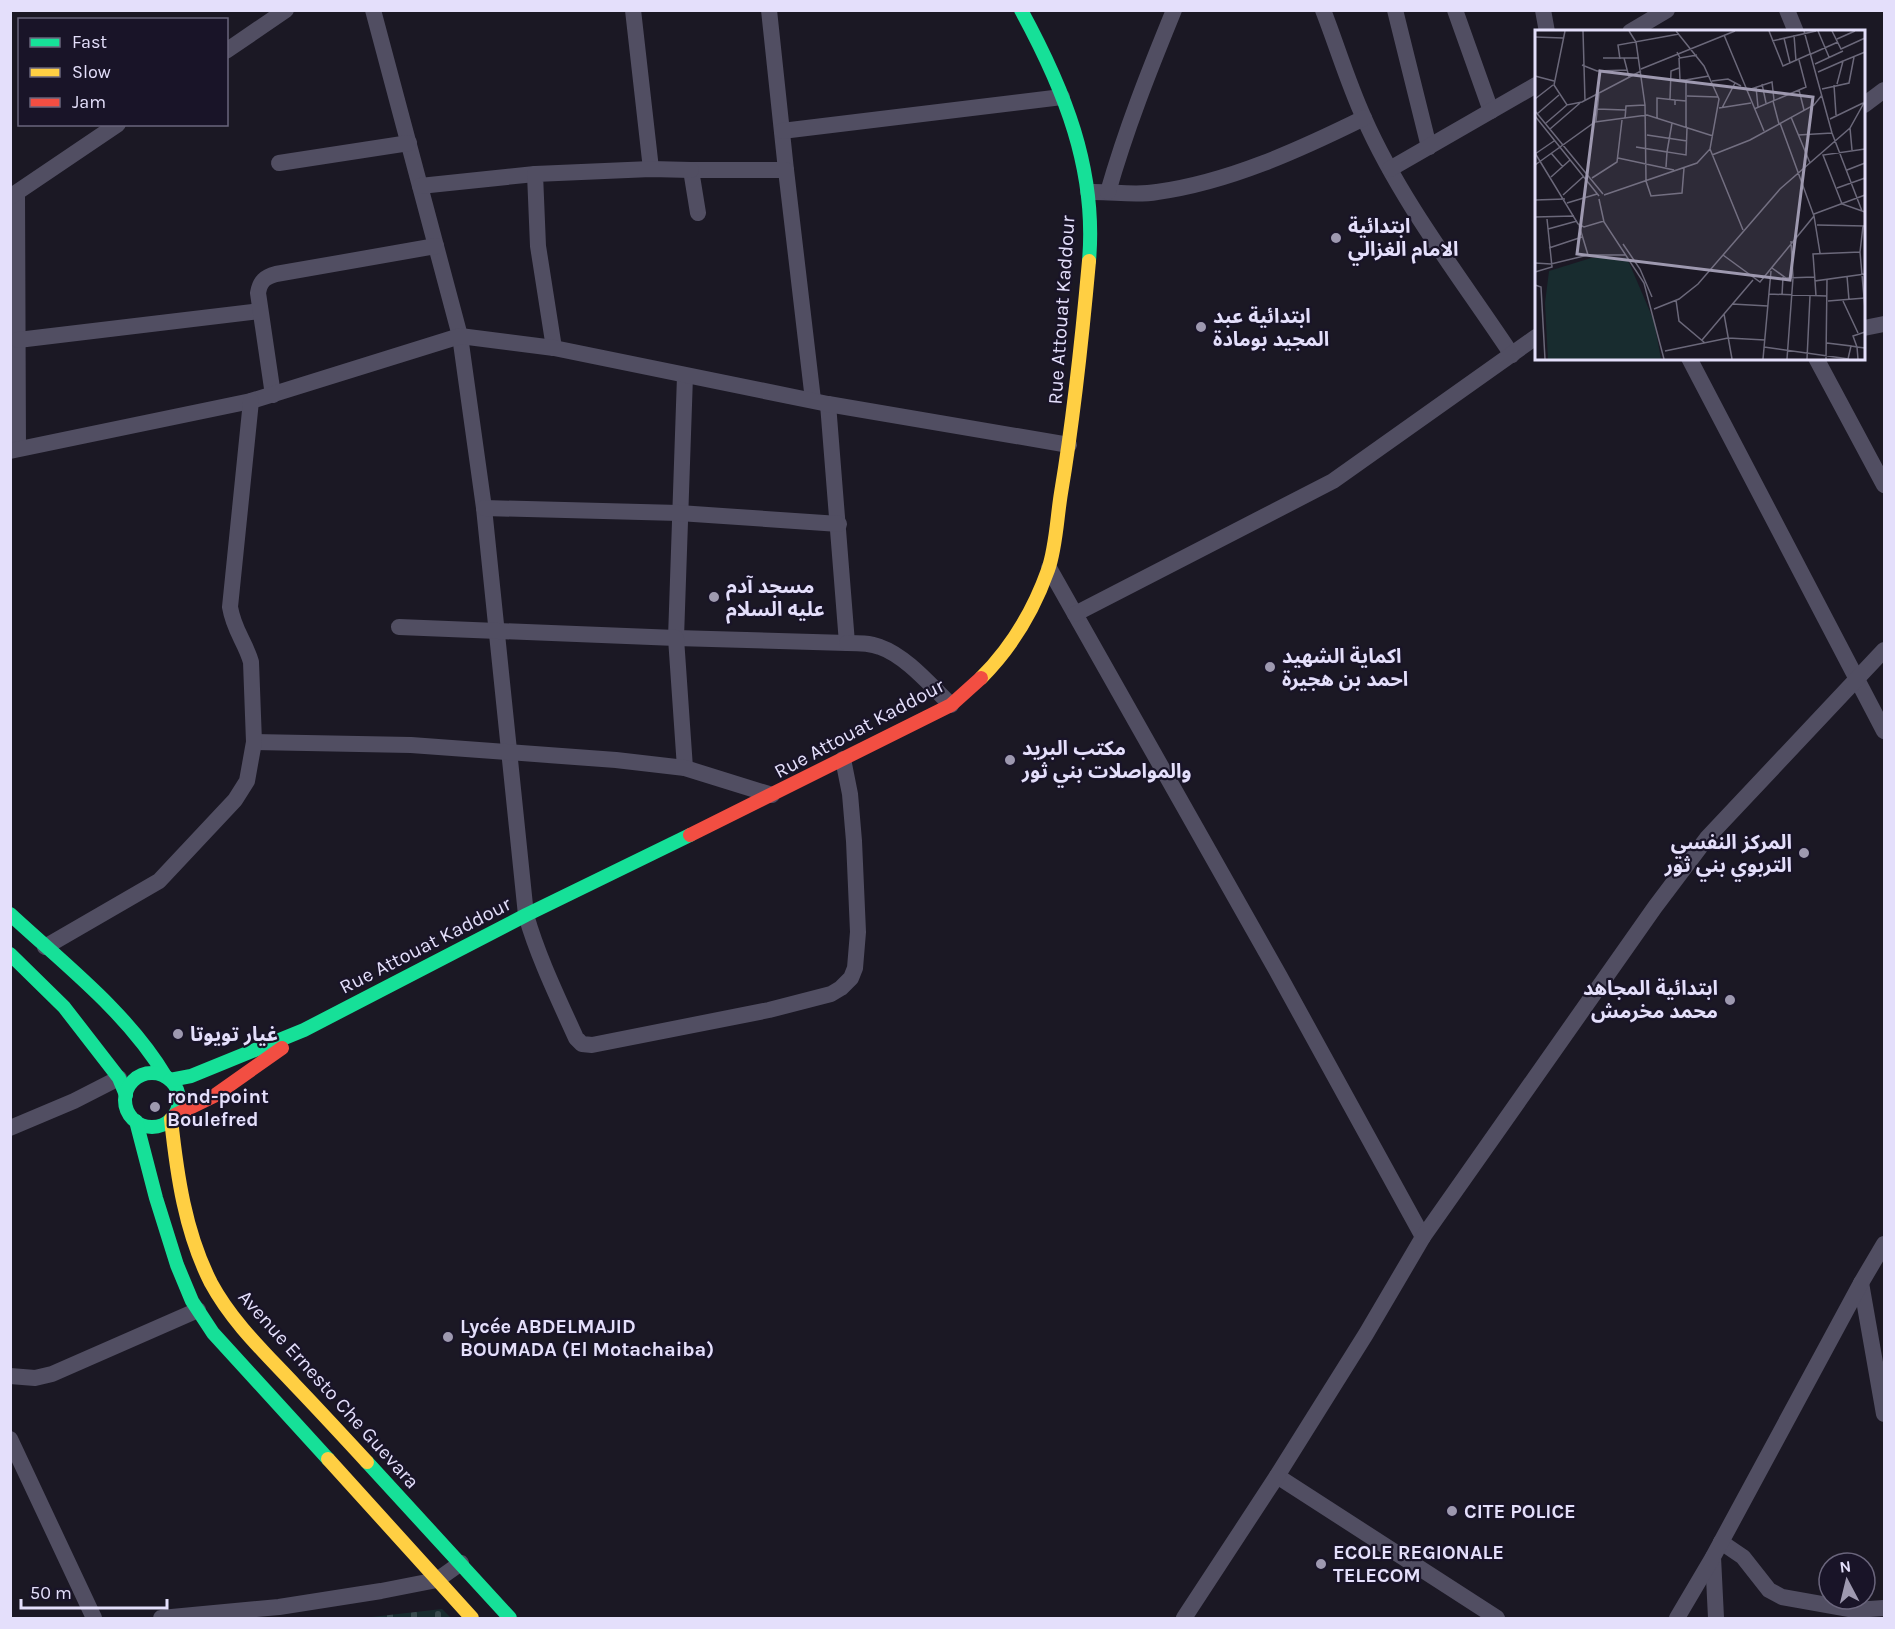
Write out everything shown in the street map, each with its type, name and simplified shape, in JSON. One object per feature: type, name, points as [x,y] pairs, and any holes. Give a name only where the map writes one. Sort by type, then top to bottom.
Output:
[{"type":"main road","name":"Rue Attouat Kaddour","points":[[172,1079],[304,1030],[526,915],[951,705],[981,678],[1016,638],[1032,609],[1049,568],[1069,445],[1091,237],[1088,192],[1082,156],[1072,121],[1038,41],[1022,10]]},
{"type":"main road","points":[[10,914],[116,1011],[152,1054],[172,1079],[176,1088],[179,1097],[173,1117]]},
{"type":"main road","points":[[10,954],[64,1007],[119,1078],[126,1095],[126,1107],[129,1114],[142,1126],[161,1126],[235,1083],[304,1030]]},
{"type":"main road","points":[[126,1095],[131,1084],[144,1075],[153,1073],[172,1079]]},
{"type":"main road","name":"Avenue Ernesto Che Guevara","points":[[173,1117],[176,1159],[189,1221],[211,1282],[239,1322],[267,1354],[510,1618]]},
{"type":"main road","points":[[136,1121],[174,1255],[184,1282],[213,1333],[472,1618]]},
{"type":"street","points":[[228,49],[261,18],[286,10]]},
{"type":"street","points":[[373,10],[460,336],[484,508],[526,915],[532,937],[555,993],[576,1038],[582,1044],[592,1045],[769,1010],[831,994],[851,978],[855,969],[858,932],[850,794],[843,759]]},
{"type":"street","points":[[633,10],[651,169]]},
{"type":"street","points":[[768,10],[786,170],[839,524],[847,643]]},
{"type":"street","points":[[1108,192],[1127,125],[1174,10]]},
{"type":"street","points":[[1323,10],[1364,118],[1390,169],[1512,355]]},
{"type":"street","points":[[1395,10],[1429,147]]},
{"type":"street","points":[[1455,10],[1491,111]]},
{"type":"street","points":[[1543,10],[1547,30]]},
{"type":"street","points":[[1633,30],[1667,10]]},
{"type":"street","points":[[1787,10],[1795,30]]},
{"type":"street","points":[[1390,169],[1535,86]]},
{"type":"street","points":[[1865,104],[1884,90]]},
{"type":"street","points":[[783,131],[1062,97]]},
{"type":"street","points":[[1088,192],[1141,194],[1214,179],[1252,167],[1364,118]]},
{"type":"street","points":[[115,126],[14,195],[18,340],[14,449],[251,401],[460,336],[554,348],[820,402],[1069,445]]},
{"type":"street","points":[[279,163],[409,143]]},
{"type":"street","points":[[420,186],[535,174],[651,169],[786,170]]},
{"type":"street","points":[[691,170],[698,213]]},
{"type":"street","points":[[535,174],[538,246],[554,348]]},
{"type":"street","points":[[273,395],[258,293],[259,285],[265,277],[436,246]]},
{"type":"street","points":[[18,340],[260,311]]},
{"type":"street","points":[[1865,328],[1884,324]]},
{"type":"street","points":[[1075,614],[1333,481],[1535,338]]},
{"type":"street","points":[[1690,360],[1884,730]]},
{"type":"street","points":[[1817,360],[1884,485]]},
{"type":"street","points":[[685,376],[676,638],[685,768]]},
{"type":"street","points":[[45,947],[159,881],[235,800],[247,781],[254,742],[251,662],[248,650],[236,631],[230,607],[251,401]]},
{"type":"street","points":[[484,508],[680,513],[839,524]]},
{"type":"street","points":[[1049,568],[1280,975],[1423,1237]]},
{"type":"street","points":[[399,627],[866,644],[891,652],[916,671],[951,705]]},
{"type":"street","points":[[1184,1618],[1277,1476],[1366,1334],[1423,1237],[1622,953],[1707,838],[1884,650]]},
{"type":"street","points":[[254,742],[411,745],[685,768],[772,795]]},
{"type":"street","points":[[10,1128],[74,1101],[119,1078]]},
{"type":"street","points":[[1677,1618],[1717,1550],[1884,1244]]},
{"type":"street","points":[[1861,1283],[1884,1414]]},
{"type":"street","points":[[10,1376],[35,1378],[52,1374],[198,1310]]},
{"type":"street","points":[[10,1439],[94,1618]]},
{"type":"street","points":[[10,1482],[26,1475]]},
{"type":"street","points":[[1277,1476],[1497,1618]]},
{"type":"street","points":[[1717,1550],[1747,1562],[1769,1590],[1782,1597],[1830,1613],[1884,1608]]},
{"type":"street","points":[[1716,1618],[1717,1550]]},
{"type":"street","points":[[161,1618],[279,1606],[381,1591],[437,1580],[461,1563]]},
{"type":"green space","points":[[442,1609],[451,1618],[363,1618]]},
{"type":"traffic: fast","points":[[1021,10],[1051,70],[1074,131],[1088,194],[1089,261]]},
{"type":"traffic: fast","points":[[170,1080],[191,1076],[304,1030],[526,915],[690,835]]},
{"type":"traffic: fast","points":[[10,914],[114,1010],[133,1031],[166,1077]]},
{"type":"traffic: fast","points":[[10,954],[64,1007],[119,1078],[126,1095]]},
{"type":"traffic: fast","points":[[152,1073],[162,1075],[171,1081],[177,1090],[179,1100],[177,1110],[171,1119],[162,1125],[152,1127],[142,1125],[133,1119],[127,1110],[125,1100],[127,1090],[133,1081],[142,1075],[152,1073]]},
{"type":"traffic: fast","points":[[136,1121],[156,1198],[177,1265],[192,1301],[213,1333],[328,1459]]},
{"type":"traffic: fast","points":[[367,1462],[510,1618]]},
{"type":"traffic: slow","points":[[981,678],[1020,628],[1036,600],[1051,561],[1074,406],[1089,261]]},
{"type":"traffic: slow","points":[[171,1119],[179,1182],[188,1223],[211,1283],[229,1311],[250,1337],[367,1462]]},
{"type":"traffic: slow","points":[[328,1459],[472,1618]]},
{"type":"traffic: jam","points":[[690,835],[951,705],[981,678]]},
{"type":"traffic: jam","points":[[175,1115],[214,1096],[282,1048]]},
{"type":"place","name":"ابتدائية الامام الغزالي","points":[[1336,238]]},
{"type":"place","name":"ابتدائية عبد المجيد بومادة","points":[[1201,327]]},
{"type":"place","name":"مسجد آدم عليه السلام","points":[[714,597]]},
{"type":"place","name":"اكماية الشهيد احمد بن هجيرة","points":[[1270,667]]},
{"type":"place","name":"مكتب البريد والمواصلات بني ثور","points":[[1010,760]]},
{"type":"place","name":"المركز النفسي التربوي بني ثور","points":[[1804,853]]},
{"type":"place","name":"ابتدائية المجاهد محمد مخرمش","points":[[1730,1000]]},
{"type":"place","name":"غيار تويوتا","points":[[178,1034]]},
{"type":"place","name":"rond-point Boulefred","points":[[155,1107]]},
{"type":"place","name":"Lycée ABDELMAJID BOUMADA (El Motachaiba)","points":[[448,1337]]},
{"type":"place","name":"CITE POLICE","points":[[1452,1511]]},
{"type":"place","name":"ECOLE REGIONALE TELECOM","points":[[1321,1564]]}]
